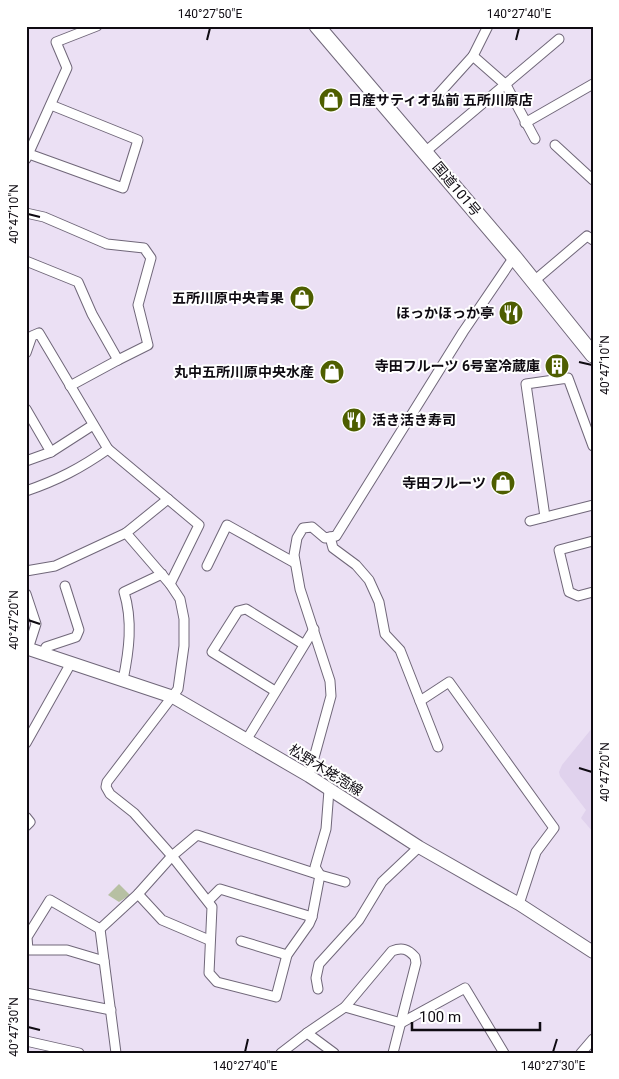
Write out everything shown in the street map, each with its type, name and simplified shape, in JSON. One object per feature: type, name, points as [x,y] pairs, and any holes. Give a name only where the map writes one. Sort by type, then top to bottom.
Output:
[{"type":"highway","name":"国道101号","points":[[317,26],[514,257],[593,355]]},
{"type":"main road","name":"松野木姥萢線","points":[[27,649],[173,697],[309,776],[418,847],[519,904],[593,952]]},
{"type":"street","points":[[51,105],[138,140],[123,188],[27,156],[67,68],[56,42],[97,26]]},
{"type":"street","points":[[436,97],[473,56],[488,26]]},
{"type":"street","points":[[425,152],[559,39]]},
{"type":"street","points":[[473,56],[506,85],[535,139]]},
{"type":"street","points":[[525,123],[593,84]]},
{"type":"street","points":[[555,144],[593,180]]},
{"type":"street","points":[[26,213],[44,217],[107,244],[144,248],[151,258],[138,305],[148,345],[70,386]]},
{"type":"street","points":[[534,281],[587,236],[593,240]]},
{"type":"street","points":[[309,776],[331,696],[330,682],[300,589],[294,556],[296,538],[304,528],[312,527],[325,538],[336,536],[463,332],[514,257]]},
{"type":"street","points":[[26,261],[78,282],[92,314],[118,360]]},
{"type":"street","points":[[26,353],[32,336],[39,333],[108,449],[200,525],[170,584]]},
{"type":"street","points":[[545,517],[526,384],[568,378],[593,446]]},
{"type":"street","points":[[26,409],[51,452]]},
{"type":"street","points":[[26,461],[51,452],[93,426]]},
{"type":"street","points":[[26,491],[74,472],[108,449]]},
{"type":"street","points":[[26,571],[55,566],[126,533],[168,500]]},
{"type":"street","points":[[530,521],[593,504]]},
{"type":"street","points":[[207,566],[227,525],[295,564]]},
{"type":"street","points":[[126,533],[162,574],[180,599],[184,619],[184,646],[178,689],[106,787],[110,794],[134,813],[208,900],[212,907],[209,972],[218,982],[276,997],[287,956],[309,924],[312,916],[320,875],[315,867],[326,829],[329,790]]},
{"type":"street","points":[[330,537],[333,548],[356,565],[369,580],[379,602],[385,634],[400,650],[438,747]]},
{"type":"street","points":[[593,541],[559,550],[570,592],[578,596],[593,592]]},
{"type":"street","points":[[123,680],[129,652],[129,608],[124,592],[162,574]]},
{"type":"street","points":[[43,654],[46,647],[76,636],[79,630],[65,586]]},
{"type":"street","points":[[26,594],[36,624],[27,649]]},
{"type":"street","points":[[275,691],[212,652],[238,611],[246,609],[303,644]]},
{"type":"street","points":[[246,738],[314,629]]},
{"type":"street","points":[[26,743],[71,663]]},
{"type":"street","points":[[420,701],[449,682],[554,828],[536,852],[519,904]]},
{"type":"street","points":[[26,817],[30,822],[26,826]]},
{"type":"street","points":[[100,929],[138,894],[172,856],[197,835],[345,882]]},
{"type":"street","points":[[318,989],[316,978],[319,964],[359,920],[382,882],[418,847]]},
{"type":"street","points":[[208,900],[220,889],[312,916]]},
{"type":"street","points":[[138,894],[162,920],[209,940]]},
{"type":"street","points":[[100,929],[50,900],[28,937],[28,950],[67,950],[104,961]]},
{"type":"street","points":[[100,929],[116,1053]]},
{"type":"street","points":[[241,941],[287,956]]},
{"type":"street","points":[[281,1053],[345,1007],[392,951],[405,949],[416,957],[416,963],[393,1053]]},
{"type":"street","points":[[345,1007],[401,1023],[465,988],[504,1053]]},
{"type":"street","points":[[26,993],[111,1010]]},
{"type":"street","points":[[307,1033],[334,1053]]},
{"type":"street","points":[[581,1053],[593,1039]]},
{"type":"street","points":[[26,1042],[79,1053]]},
{"type":"shaded area","points":[[593,727],[593,832],[581,818],[586,810],[560,776],[559,772],[562,765]]},
{"type":"green space","points":[[119,884],[130,895],[119,902],[108,895]]},
{"type":"place","name":"日産サティオ弘前 五所川原店","points":[[331,100]]},
{"type":"place","name":"五所川原中央青果","points":[[302,298]]},
{"type":"place","name":"ほっかほっか亭","points":[[511,313]]},
{"type":"place","name":"寺田フルーツ 6号室冷蔵庫","points":[[557,366]]},
{"type":"place","name":"丸中五所川原中央水産","points":[[332,372]]},
{"type":"place","name":"活き活き寿司","points":[[354,420]]},
{"type":"place","name":"寺田フルーツ","points":[[503,483]]}]
